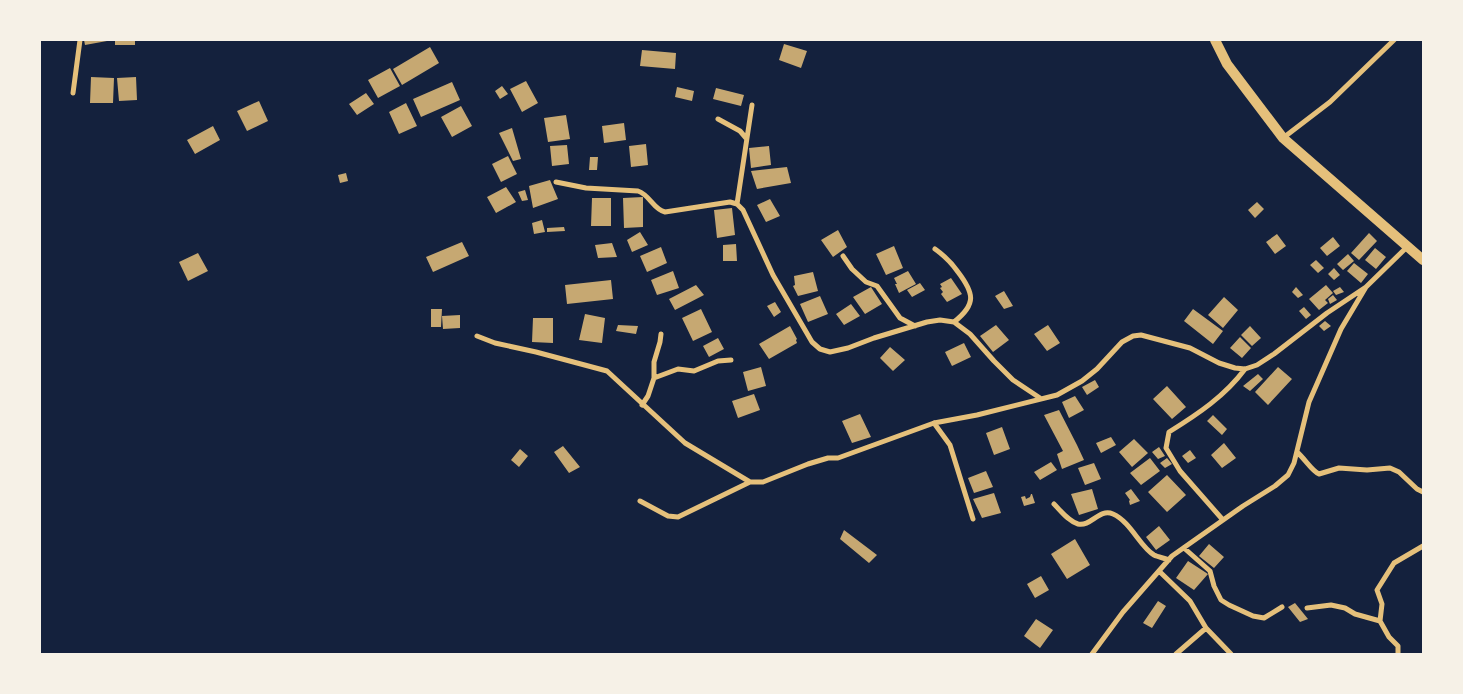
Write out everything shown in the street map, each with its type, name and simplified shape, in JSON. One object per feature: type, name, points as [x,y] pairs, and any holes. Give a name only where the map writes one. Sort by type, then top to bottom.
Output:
[{"type":"main road","points":[[1215,40],[1227,64],[1283,138],[1423,260]]},
{"type":"street","points":[[73,93],[80,40]]},
{"type":"street","points":[[1283,138],[1330,102],[1394,40]]},
{"type":"street","points":[[737,204],[752,105]]},
{"type":"street","points":[[718,120],[733,127],[746,138]]},
{"type":"street","points":[[556,182],[586,188],[643,193],[657,208],[665,212],[730,202],[737,204],[743,210],[772,275],[812,342],[820,349],[830,352],[940,320],[954,322],[970,334],[1013,380],[1040,398]]},
{"type":"street","points":[[640,501],[668,516],[678,517],[750,482],[764,482],[808,464],[828,458],[838,458],[934,423],[977,415],[1056,395],[1082,381],[1098,368],[1122,342],[1133,336],[1142,335],[1190,348],[1219,362],[1235,368],[1245,369],[1257,365],[1274,354],[1327,313],[1366,287],[1408,246]]},
{"type":"street","points":[[935,249],[951,262],[971,292],[970,304],[963,315],[954,322]]},
{"type":"street","points":[[843,256],[852,269],[866,282],[877,286],[900,318],[916,326]]},
{"type":"street","points":[[1092,654],[1123,612],[1169,560],[1288,475],[1294,463],[1309,402],[1341,329],[1366,287]]},
{"type":"street","points":[[642,405],[648,396],[654,378],[654,362],[661,334]]},
{"type":"street","points":[[477,336],[495,343],[607,371],[685,443],[750,482]]},
{"type":"street","points":[[654,378],[678,369],[694,371],[718,361],[732,360]]},
{"type":"street","points":[[1223,520],[1180,471],[1166,448],[1169,432],[1208,407],[1235,383],[1245,369]]},
{"type":"street","points":[[934,423],[950,445],[973,519]]},
{"type":"street","points":[[1297,452],[1305,459],[1314,472],[1319,474],[1339,468],[1367,470],[1390,468],[1399,472],[1417,489],[1423,492]]},
{"type":"street","points":[[1054,504],[1066,518],[1078,524],[1087,523],[1100,514],[1112,513],[1126,523],[1153,554],[1169,560]]},
{"type":"street","points":[[1398,654],[1398,646],[1380,621],[1382,604],[1377,590],[1394,563],[1423,546]]},
{"type":"street","points":[[1184,548],[1210,571],[1214,586],[1221,600],[1253,616],[1264,618],[1282,607]]},
{"type":"street","points":[[1159,571],[1190,601],[1206,628],[1231,654]]},
{"type":"street","points":[[1307,608],[1331,605],[1380,621]]},
{"type":"street","points":[[1176,654],[1206,628]]},
{"type":"building","points":[[84,40],[107,40],[107,41],[85,45]]},
{"type":"building","points":[[115,40],[135,40],[135,45],[115,45]]},
{"type":"building","points":[[784,44],[807,51],[801,68],[779,60]]},
{"type":"building","points":[[430,47],[439,63],[402,85],[393,69]]},
{"type":"building","points":[[642,50],[676,53],[675,69],[640,66]]},
{"type":"building","points":[[390,68],[400,86],[378,98],[368,80]]},
{"type":"building","points":[[91,77],[114,78],[113,103],[90,103]]},
{"type":"building","points":[[136,77],[137,100],[119,101],[117,78]]},
{"type":"building","points":[[526,81],[538,103],[522,112],[510,89]]},
{"type":"building","points":[[452,82],[460,100],[421,117],[413,99]]},
{"type":"building","points":[[502,86],[508,94],[500,99],[495,91]]},
{"type":"building","points":[[677,87],[694,91],[692,101],[675,97]]},
{"type":"building","points":[[716,88],[744,95],[741,106],[713,99]]},
{"type":"building","points":[[366,93],[374,104],[357,115],[349,104]]},
{"type":"building","points":[[259,101],[268,121],[247,131],[237,111]]},
{"type":"building","points":[[406,103],[417,126],[399,134],[389,112]]},
{"type":"building","points":[[461,106],[472,126],[452,137],[441,117]]},
{"type":"building","points":[[566,115],[570,139],[548,142],[544,118]]},
{"type":"building","points":[[624,123],[626,140],[604,143],[602,126]]},
{"type":"building","points":[[213,126],[220,140],[195,154],[187,140]]},
{"type":"building","points":[[512,128],[521,159],[513,161],[499,133]]},
{"type":"building","points":[[646,144],[648,165],[631,167],[629,146]]},
{"type":"building","points":[[567,145],[569,164],[552,166],[550,146]]},
{"type":"building","points":[[769,146],[771,165],[751,168],[749,148]]},
{"type":"building","points":[[508,156],[517,174],[501,182],[492,164]]},
{"type":"building","points":[[590,157],[598,157],[597,170],[589,170]]},
{"type":"building","points":[[787,167],[791,183],[757,189],[751,171]]},
{"type":"building","points":[[346,173],[348,181],[340,183],[338,175]]},
{"type":"building","points":[[550,180],[558,199],[533,208],[529,186]]},
{"type":"building","points":[[506,187],[516,202],[496,213],[487,197]]},
{"type":"building","points":[[525,190],[528,200],[522,201],[518,192]]},
{"type":"building","points":[[643,197],[643,227],[624,228],[623,198]]},
{"type":"building","points":[[592,198],[611,198],[611,226],[591,226]]},
{"type":"building","points":[[770,199],[780,216],[766,222],[757,205]]},
{"type":"building","points":[[1257,202],[1264,209],[1255,218],[1248,210]]},
{"type":"building","points":[[732,208],[735,235],[717,238],[714,210]]},
{"type":"building","points":[[542,220],[545,232],[534,234],[532,223]]},
{"type":"building","points":[[564,227],[565,231],[547,232],[547,228]]},
{"type":"building","points":[[838,230],[847,247],[833,257],[821,240]]},
{"type":"building","points":[[640,232],[648,245],[632,252],[627,240]]},
{"type":"building","points":[[1369,233],[1377,241],[1359,260],[1351,253]]},
{"type":"building","points":[[1277,234],[1286,246],[1275,254],[1266,242]]},
{"type":"building","points":[[1333,237],[1340,246],[1327,256],[1320,248]]},
{"type":"building","points":[[462,242],[469,256],[433,272],[426,257]]},
{"type":"building","points":[[612,243],[617,257],[598,258],[595,245]]},
{"type":"building","points":[[736,244],[737,261],[723,261],[723,245]]},
{"type":"building","points":[[894,246],[903,268],[886,275],[876,254]]},
{"type":"building","points":[[661,247],[667,263],[647,272],[640,256]]},
{"type":"building","points":[[1375,248],[1386,257],[1376,269],[1365,260]]},
{"type":"building","points":[[198,253],[208,271],[188,281],[179,262]]},
{"type":"building","points":[[1348,254],[1354,261],[1343,270],[1337,264]]},
{"type":"building","points":[[1316,260],[1324,268],[1318,273],[1310,265]]},
{"type":"building","points":[[1354,263],[1368,274],[1361,283],[1347,271]]},
{"type":"building","points":[[1334,268],[1340,275],[1334,280],[1328,274]]},
{"type":"building","points":[[673,271],[679,288],[657,295],[651,280]]},
{"type":"building","points":[[908,271],[916,284],[899,293],[894,278]]},
{"type":"building","points":[[813,272],[818,291],[798,296],[793,286],[795,285],[794,276]]},
{"type":"building","points":[[951,278],[962,294],[947,302],[941,294],[943,292],[940,284]]},
{"type":"building","points":[[611,280],[613,299],[567,304],[565,285]]},
{"type":"building","points":[[920,283],[925,290],[912,297],[907,290]]},
{"type":"building","points":[[696,285],[704,295],[675,310],[669,299]]},
{"type":"building","points":[[1326,285],[1333,293],[1325,300],[1328,303],[1319,310],[1309,299]]},
{"type":"building","points":[[871,287],[882,304],[865,314],[853,297]]},
{"type":"building","points":[[1296,287],[1303,295],[1298,298],[1292,292]]},
{"type":"building","points":[[1340,287],[1344,292],[1336,295],[1333,291]]},
{"type":"building","points":[[1004,291],[1013,306],[1004,309],[995,296]]},
{"type":"building","points":[[1333,295],[1337,300],[1330,304],[1328,299]]},
{"type":"building","points":[[820,296],[828,314],[808,322],[800,304]]},
{"type":"building","points":[[1224,297],[1238,310],[1223,328],[1208,315]]},
{"type":"building","points":[[775,302],[781,312],[774,317],[767,306]]},
{"type":"building","points":[[851,304],[860,316],[844,325],[836,314]]},
{"type":"building","points":[[1304,307],[1311,315],[1306,319],[1299,311]]},
{"type":"building","points":[[431,309],[442,309],[441,327],[431,327]]},
{"type":"building","points":[[701,309],[712,332],[693,341],[682,318]]},
{"type":"building","points":[[1193,309],[1223,331],[1213,344],[1184,321]]},
{"type":"building","points":[[585,314],[605,318],[602,343],[579,340]]},
{"type":"building","points":[[460,315],[460,328],[443,329],[442,316]]},
{"type":"building","points":[[533,318],[553,318],[553,343],[532,342]]},
{"type":"building","points":[[1325,321],[1331,326],[1324,331],[1319,326]]},
{"type":"building","points":[[618,325],[638,326],[636,334],[616,331]]},
{"type":"building","points":[[996,325],[1009,340],[993,352],[980,336]]},
{"type":"building","points":[[1048,325],[1060,343],[1047,351],[1034,334]]},
{"type":"building","points":[[790,326],[797,339],[797,343],[769,359],[759,344]]},
{"type":"building","points":[[1250,326],[1261,338],[1252,346],[1241,335]]},
{"type":"building","points":[[1240,337],[1251,348],[1242,358],[1230,348]]},
{"type":"building","points":[[718,338],[724,349],[709,357],[703,346]]},
{"type":"building","points":[[964,343],[971,357],[952,366],[945,352]]},
{"type":"building","points":[[890,347],[905,360],[893,371],[880,358]]},
{"type":"building","points":[[761,367],[766,386],[748,391],[743,372]]},
{"type":"building","points":[[1278,367],[1292,379],[1268,405],[1255,392]]},
{"type":"building","points":[[1258,374],[1263,379],[1250,391],[1243,386]]},
{"type":"building","points":[[1095,380],[1099,387],[1087,395],[1082,387]]},
{"type":"building","points":[[1167,386],[1186,407],[1172,419],[1153,399]]},
{"type":"building","points":[[754,394],[760,410],[738,418],[732,401]]},
{"type":"building","points":[[1075,396],[1084,410],[1069,418],[1062,402]]},
{"type":"building","points":[[1059,410],[1084,460],[1062,469],[1057,454],[1063,451],[1044,415]]},
{"type":"building","points":[[860,414],[871,437],[852,443],[842,421]]},
{"type":"building","points":[[1213,415],[1227,429],[1222,435],[1207,421]]},
{"type":"building","points":[[1002,427],[1010,449],[994,455],[986,433]]},
{"type":"building","points":[[1111,437],[1116,445],[1101,453],[1096,443]]},
{"type":"building","points":[[1134,439],[1148,453],[1132,467],[1119,452]]},
{"type":"building","points":[[1224,443],[1236,458],[1222,468],[1211,455]]},
{"type":"building","points":[[563,446],[580,467],[569,473],[554,452]]},
{"type":"building","points":[[1159,447],[1165,456],[1158,459],[1152,452]]},
{"type":"building","points":[[520,449],[528,456],[519,467],[511,460]]},
{"type":"building","points":[[1190,450],[1196,458],[1188,463],[1182,456]]},
{"type":"building","points":[[1150,458],[1160,471],[1141,485],[1130,473]]},
{"type":"building","points":[[1167,458],[1172,464],[1165,468],[1160,463]]},
{"type":"building","points":[[1051,462],[1057,470],[1040,480],[1034,472]]},
{"type":"building","points":[[1094,463],[1101,479],[1085,485],[1078,468]]},
{"type":"building","points":[[986,471],[993,487],[974,493],[968,478]]},
{"type":"building","points":[[1167,475],[1186,495],[1167,512],[1148,492]]},
{"type":"building","points":[[1092,489],[1098,509],[1079,515],[1071,494]]},
{"type":"building","points":[[1131,489],[1140,501],[1130,505],[1130,500],[1125,493]]},
{"type":"building","points":[[994,493],[1001,513],[982,518],[973,499]]},
{"type":"building","points":[[1031,494],[1035,503],[1024,506],[1021,497],[1025,496],[1026,499]]},
{"type":"building","points":[[1159,526],[1170,540],[1156,550],[1146,537]]},
{"type":"building","points":[[844,530],[877,555],[869,563],[840,539]]},
{"type":"building","points":[[1075,539],[1090,565],[1067,579],[1051,554]]},
{"type":"building","points":[[1209,544],[1224,557],[1214,568],[1199,556]]},
{"type":"building","points":[[1188,561],[1208,574],[1194,590],[1176,578]]},
{"type":"building","points":[[1041,576],[1049,590],[1035,598],[1027,584]]},
{"type":"building","points":[[1158,601],[1166,606],[1152,628],[1143,623]]},
{"type":"building","points":[[1295,603],[1308,619],[1300,622],[1288,607]]},
{"type":"building","points":[[1036,619],[1053,630],[1040,648],[1024,636]]}]
